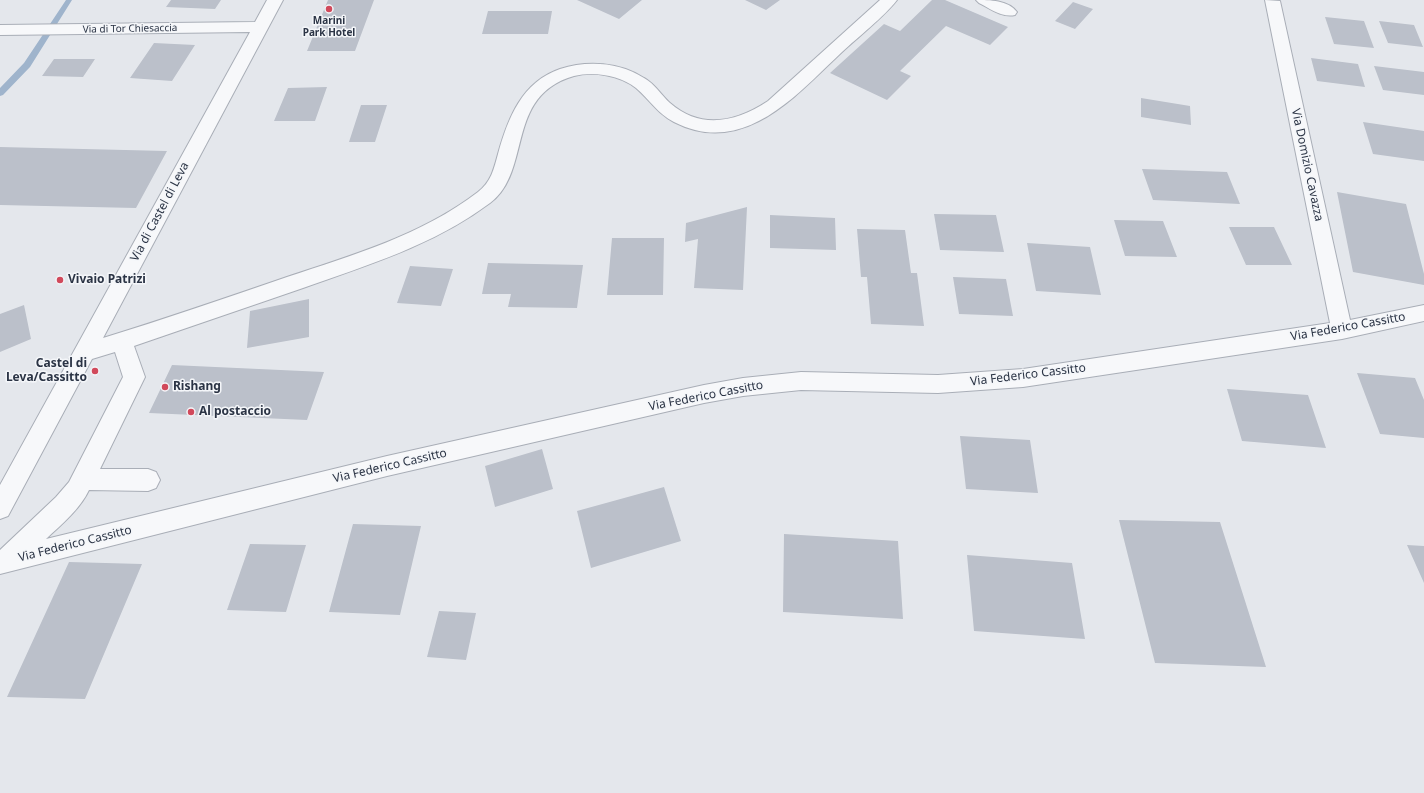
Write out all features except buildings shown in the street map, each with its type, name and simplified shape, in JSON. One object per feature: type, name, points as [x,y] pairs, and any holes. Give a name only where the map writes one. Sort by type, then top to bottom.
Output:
[{"type":"street","name":"Via di Castel di Leva","points":[[0,508],[276,0]]},
{"type":"street","points":[[84,353],[122,342],[374,256],[424,234],[455,217],[486,196],[494,188],[500,179],[516,123],[528,99],[536,90],[554,77],[567,72],[590,69],[628,76],[642,84],[669,111],[684,120],[701,126],[730,126],[753,118],[774,105],[889,0]]},
{"type":"street","points":[[984,0],[1009,12]]},
{"type":"street","name":"Via Domizio Cavazza","points":[[1272,1],[1342,330]]},
{"type":"street","name":"Via di Tor Chiesaccia","points":[[0,30],[260,27]]},
{"type":"street","name":"Via Federico Cassitto","points":[[4,561],[387,466],[696,396],[744,387],[801,381],[938,384],[1024,378],[1342,330],[1424,313]]},
{"type":"street","points":[[4,561],[64,505],[77,490],[83,479],[134,377],[122,342]]},
{"type":"street","points":[[83,479],[148,480]]},
{"type":"waterway","points":[[0,93],[27,65],[69,0]]},
{"type":"place","name":"Marini Park Hotel","points":[[329,9]]},
{"type":"place","name":"Vivaio Patrizi","points":[[60,280]]},
{"type":"place","name":"Castel di Leva/Cassitto","points":[[95,371]]},
{"type":"place","name":"Rishang","points":[[165,387]]},
{"type":"place","name":"Al postaccio","points":[[191,412]]}]
